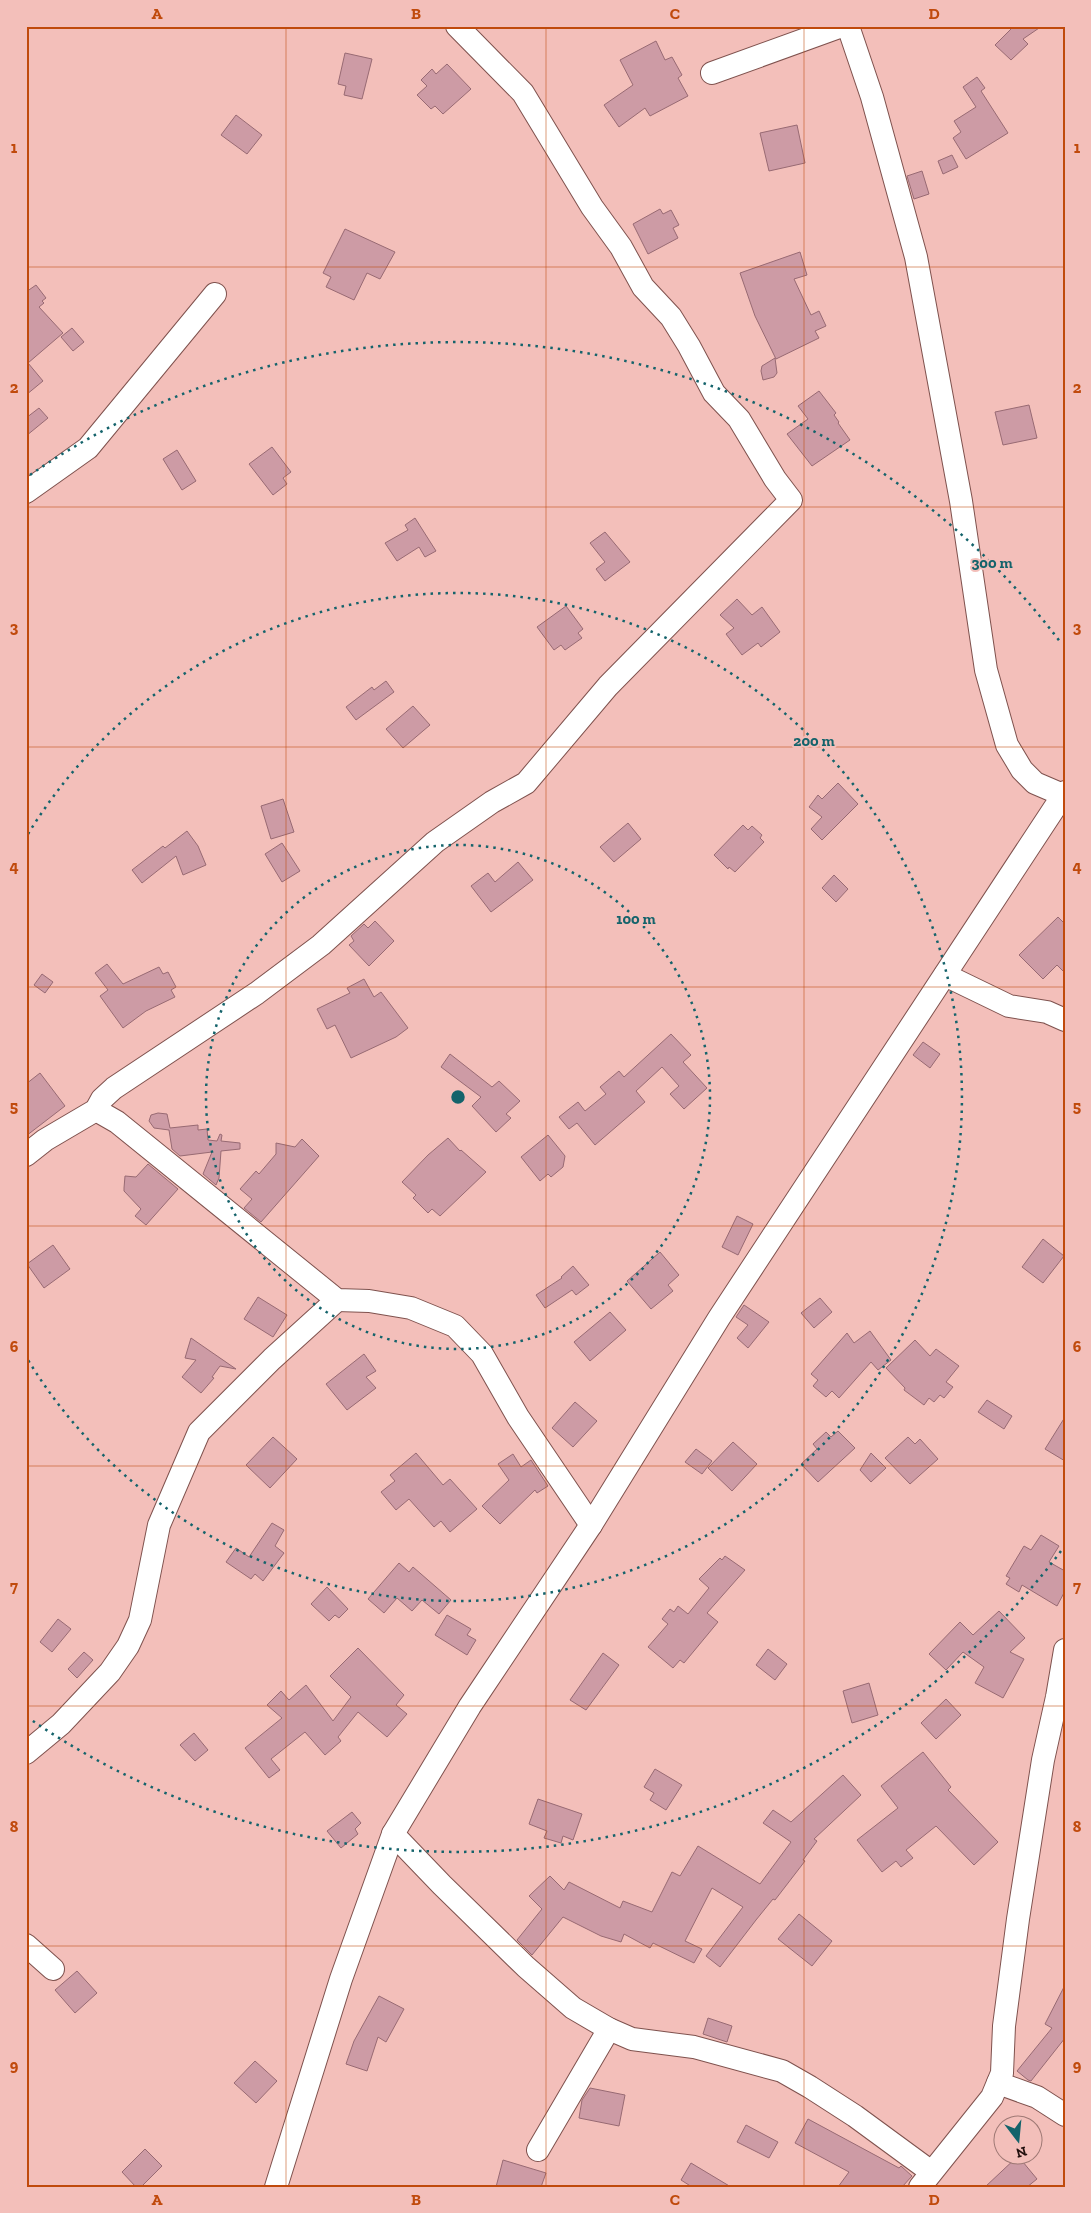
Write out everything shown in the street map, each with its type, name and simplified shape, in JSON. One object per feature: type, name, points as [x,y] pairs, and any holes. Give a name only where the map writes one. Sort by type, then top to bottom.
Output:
[{"type":"street","points":[[26,1156],[45,1140],[96,1110],[102,1099],[114,1088],[257,993],[321,945],[435,842],[492,802],[526,783],[608,686],[791,500],[775,480],[738,419],[714,393],[690,346],[670,317],[643,287],[622,247],[592,207],[523,93],[457,26]]},
{"type":"street","points":[[712,73],[842,26]]},
{"type":"street","points":[[276,2187],[341,1979],[393,1834],[470,1706],[591,1525],[719,1318],[1064,794],[1035,783],[1022,770],[1007,745],[986,670],[961,501],[916,257],[872,97],[848,26]]},
{"type":"street","points":[[26,492],[88,448],[215,294]]},
{"type":"street","points":[[945,975],[1009,1006],[1047,1012],[1065,1020]]},
{"type":"street","points":[[96,1110],[117,1122],[336,1300],[369,1301],[411,1308],[454,1326],[482,1354],[518,1417],[591,1525]]},
{"type":"street","points":[[26,1753],[61,1724],[110,1672],[128,1646],[140,1620],[159,1525],[199,1432],[272,1359],[336,1300]]},
{"type":"street","points":[[393,1834],[526,1967],[573,2008],[609,2029],[632,2038],[694,2048],[782,2071],[855,2116],[925,2179],[992,2097],[1002,2073],[1004,2026],[1019,1909],[1043,1760],[1061,1699],[1065,1650]]},
{"type":"street","points":[[26,1945],[52,1969]]},
{"type":"street","points":[[538,2150],[609,2029]]},
{"type":"street","points":[[998,2082],[1037,2097],[1065,2115]]},
{"type":"building","points":[[1014,26],[1042,26],[1023,39],[1028,44],[1011,60],[995,45]]},
{"type":"building","points":[[656,41],[665,60],[672,57],[682,75],[678,78],[688,96],[650,116],[645,108],[619,127],[604,105],[633,85],[620,60]]},
{"type":"building","points":[[345,53],[372,59],[362,99],[344,95],[346,86],[338,84]]},
{"type":"building","points":[[447,64],[471,89],[443,114],[435,106],[431,109],[417,95],[427,86],[421,80],[432,69],[436,74]]},
{"type":"building","points":[[977,77],[985,88],[981,91],[1008,133],[966,159],[953,138],[961,132],[954,121],[976,107],[963,87]]},
{"type":"building","points":[[236,115],[262,135],[247,154],[221,135]]},
{"type":"building","points":[[797,125],[805,163],[769,171],[760,133]]},
{"type":"building","points":[[952,155],[958,167],[943,174],[938,161]]},
{"type":"building","points":[[922,171],[929,194],[914,199],[907,176]]},
{"type":"building","points":[[660,209],[663,214],[671,210],[679,225],[673,228],[678,238],[648,254],[633,224]]},
{"type":"building","points":[[345,229],[395,252],[380,279],[367,273],[354,300],[326,287],[331,277],[323,273]]},
{"type":"building","points":[[800,252],[807,275],[794,279],[811,315],[819,311],[826,326],[815,331],[819,338],[776,359],[755,316],[740,273]]},
{"type":"building","points":[[36,285],[46,298],[39,307],[63,333],[28,363],[43,381],[26,395],[26,292]]},
{"type":"building","points":[[72,328],[84,342],[73,351],[61,337]]},
{"type":"building","points":[[775,358],[777,373],[774,377],[763,380],[762,366]]},
{"type":"building","points":[[819,391],[836,413],[834,415],[838,423],[850,440],[812,466],[787,434],[808,419],[798,406]]},
{"type":"building","points":[[1029,405],[1037,438],[1003,445],[995,412]]},
{"type":"building","points":[[39,408],[48,418],[26,436],[26,418]]},
{"type":"building","points":[[272,447],[291,472],[283,478],[287,484],[273,495],[249,464]]},
{"type":"building","points":[[177,450],[196,481],[182,490],[163,459]]},
{"type":"building","points":[[415,518],[436,551],[425,557],[419,547],[397,561],[385,543],[408,530],[405,525]]},
{"type":"building","points":[[605,532],[630,562],[605,581],[596,569],[605,562],[590,543]]},
{"type":"building","points":[[737,599],[752,615],[762,607],[780,632],[761,647],[758,643],[742,655],[726,634],[734,628],[720,615]]},
{"type":"building","points":[[566,606],[583,629],[578,633],[582,638],[565,650],[561,645],[554,650],[537,627]]},
{"type":"building","points":[[386,681],[394,692],[356,720],[346,707],[372,687],[374,690]]},
{"type":"building","points":[[413,706],[430,725],[403,748],[386,729]]},
{"type":"building","points":[[838,783],[858,804],[822,840],[811,829],[822,817],[809,807],[818,795],[822,799]]},
{"type":"building","points":[[283,799],[294,832],[271,839],[261,806]]},
{"type":"building","points":[[628,823],[641,839],[614,862],[600,847]]},
{"type":"building","points":[[743,825],[748,830],[752,826],[762,835],[760,838],[764,842],[735,872],[729,867],[728,869],[714,855]]},
{"type":"building","points":[[187,831],[198,846],[206,865],[183,875],[176,856],[142,883],[132,870],[163,846],[165,848]]},
{"type":"building","points":[[282,843],[300,871],[282,882],[265,854]]},
{"type":"building","points":[[518,862],[533,880],[491,912],[471,886],[488,873],[495,882]]},
{"type":"building","points":[[834,875],[848,889],[836,902],[822,888]]},
{"type":"building","points":[[1058,917],[1065,924],[1065,973],[1057,965],[1043,979],[1019,955]]},
{"type":"building","points":[[375,921],[394,941],[369,966],[349,945],[354,941],[351,936],[364,924],[368,928]]},
{"type":"building","points":[[107,964],[123,984],[159,967],[163,974],[168,972],[176,987],[171,990],[175,997],[146,1011],[123,1028],[100,996],[108,990],[95,973]]},
{"type":"building","points":[[42,974],[53,982],[45,993],[34,985]]},
{"type":"building","points":[[364,979],[374,997],[381,992],[408,1028],[396,1037],[351,1058],[335,1025],[327,1029],[317,1009],[350,993],[347,988]]},
{"type":"building","points":[[671,1034],[691,1055],[683,1062],[707,1088],[684,1109],[670,1094],[679,1086],[662,1067],[636,1091],[645,1102],[595,1145],[577,1123],[569,1129],[559,1117],[578,1102],[585,1111],[606,1094],[600,1087],[619,1071],[624,1077]]},
{"type":"building","points":[[923,1042],[940,1054],[930,1068],[913,1055]]},
{"type":"building","points":[[450,1054],[492,1087],[499,1081],[520,1101],[506,1114],[511,1118],[496,1132],[472,1106],[481,1097],[441,1067]]},
{"type":"building","points":[[40,1073],[65,1106],[26,1136],[26,1084]]},
{"type":"building","points":[[158,1113],[167,1114],[170,1128],[198,1125],[198,1130],[207,1129],[208,1140],[217,1141],[220,1134],[222,1135],[221,1141],[240,1143],[240,1149],[221,1151],[219,1178],[216,1185],[203,1174],[212,1152],[180,1156],[172,1149],[169,1130],[154,1128],[149,1121],[151,1115]]},
{"type":"building","points":[[548,1135],[565,1156],[563,1167],[551,1177],[548,1174],[540,1181],[521,1157]]},
{"type":"building","points":[[448,1138],[460,1151],[486,1172],[440,1216],[432,1209],[428,1213],[413,1198],[416,1195],[402,1182],[428,1155]]},
{"type":"building","points":[[302,1139],[319,1156],[261,1222],[244,1208],[252,1199],[240,1189],[256,1171],[259,1174],[276,1154],[276,1143],[295,1147]]},
{"type":"building","points":[[148,1164],[178,1189],[146,1225],[135,1216],[141,1209],[124,1191],[124,1188],[125,1176],[136,1177]]},
{"type":"building","points":[[737,1216],[753,1224],[738,1255],[722,1247]]},
{"type":"building","points":[[1043,1239],[1064,1256],[1043,1283],[1022,1267]]},
{"type":"building","points":[[53,1245],[70,1269],[44,1288],[27,1264]]},
{"type":"building","points":[[660,1252],[679,1275],[668,1285],[673,1291],[651,1309],[627,1281]]},
{"type":"building","points":[[573,1266],[589,1285],[576,1295],[572,1290],[545,1308],[536,1295],[562,1278]]},
{"type":"building","points":[[258,1297],[287,1315],[273,1337],[244,1319]]},
{"type":"building","points":[[820,1298],[832,1312],[814,1328],[801,1313]]},
{"type":"building","points":[[744,1305],[769,1322],[748,1348],[737,1338],[748,1325],[736,1317]]},
{"type":"building","points":[[610,1312],[626,1330],[590,1361],[574,1342]]},
{"type":"building","points":[[870,1331],[891,1360],[878,1370],[871,1362],[839,1398],[832,1391],[826,1397],[813,1386],[818,1380],[811,1374],[847,1333],[854,1343]]},
{"type":"building","points":[[191,1338],[236,1369],[220,1366],[212,1377],[214,1378],[201,1393],[182,1377],[196,1360],[185,1358]]},
{"type":"building","points":[[915,1340],[930,1356],[936,1349],[959,1366],[946,1382],[953,1387],[944,1398],[940,1395],[934,1402],[929,1398],[924,1405],[904,1390],[905,1388],[886,1368]]},
{"type":"building","points":[[364,1354],[376,1371],[366,1377],[376,1388],[347,1410],[326,1384]]},
{"type":"building","points":[[987,1400],[1012,1416],[1004,1429],[978,1412]]},
{"type":"building","points":[[575,1402],[597,1421],[573,1447],[552,1428]]},
{"type":"building","points":[[1065,1417],[1065,1461],[1045,1449]]},
{"type":"building","points":[[838,1431],[855,1448],[818,1482],[801,1464],[817,1449],[813,1444],[826,1432],[831,1437]]},
{"type":"building","points":[[273,1437],[297,1459],[270,1488],[246,1465]]},
{"type":"building","points":[[908,1437],[915,1444],[920,1439],[938,1459],[910,1484],[885,1458]]},
{"type":"building","points":[[733,1442],[757,1464],[732,1491],[708,1468]]},
{"type":"building","points":[[696,1449],[712,1461],[702,1474],[685,1462]]},
{"type":"building","points":[[416,1453],[443,1485],[450,1479],[477,1509],[450,1532],[441,1521],[434,1527],[409,1499],[396,1510],[381,1492],[395,1481],[390,1475]]},
{"type":"building","points":[[871,1453],[886,1468],[871,1482],[860,1470]]},
{"type":"building","points":[[513,1454],[521,1467],[531,1460],[548,1486],[537,1493],[535,1490],[500,1524],[482,1506],[509,1480],[498,1464]]},
{"type":"building","points":[[272,1523],[284,1530],[275,1546],[284,1553],[263,1581],[255,1574],[251,1579],[226,1562],[236,1548],[249,1557]]},
{"type":"building","points":[[1041,1535],[1059,1546],[1049,1562],[1065,1571],[1065,1591],[1057,1606],[1022,1585],[1019,1592],[1006,1584],[1010,1578],[1006,1576],[1024,1546],[1031,1550]]},
{"type":"building","points":[[725,1556],[745,1570],[707,1613],[718,1622],[684,1663],[680,1660],[673,1668],[648,1647],[668,1624],[662,1619],[670,1609],[674,1612],[678,1606],[688,1614],[709,1588],[699,1579],[720,1558],[722,1560]]},
{"type":"building","points":[[399,1563],[409,1572],[413,1567],[451,1600],[439,1614],[422,1600],[412,1611],[397,1598],[384,1613],[368,1599]]},
{"type":"building","points":[[327,1587],[348,1609],[339,1618],[335,1615],[329,1621],[311,1604]]},
{"type":"building","points":[[999,1611],[1025,1638],[1010,1652],[1024,1659],[1003,1698],[975,1683],[984,1667],[963,1652],[946,1670],[929,1654],[960,1622],[973,1635]]},
{"type":"building","points":[[447,1615],[471,1629],[467,1635],[476,1640],[467,1655],[435,1635]]},
{"type":"building","points":[[58,1619],[71,1629],[52,1652],[40,1642]]},
{"type":"building","points":[[358,1648],[404,1695],[396,1705],[407,1714],[387,1737],[358,1712],[338,1737],[341,1741],[325,1755],[305,1732],[271,1759],[280,1770],[269,1778],[245,1748],[282,1718],[267,1705],[281,1691],[289,1700],[306,1685],[333,1721],[351,1697],[330,1676]]},
{"type":"building","points":[[768,1649],[787,1664],[775,1680],[756,1665]]},
{"type":"building","points":[[84,1652],[93,1660],[77,1678],[68,1669]]},
{"type":"building","points":[[603,1653],[619,1665],[586,1710],[570,1700]]},
{"type":"building","points":[[869,1683],[878,1715],[852,1723],[843,1691]]},
{"type":"building","points":[[946,1699],[961,1715],[936,1739],[921,1723]]},
{"type":"building","points":[[194,1733],[208,1750],[195,1761],[180,1745]]},
{"type":"building","points":[[923,1752],[951,1787],[948,1790],[998,1842],[974,1865],[936,1826],[906,1850],[913,1858],[901,1867],[896,1861],[882,1872],[857,1840],[898,1808],[881,1786]]},
{"type":"building","points":[[655,1769],[682,1785],[666,1810],[650,1800],[654,1793],[644,1787]]},
{"type":"building","points":[[843,1775],[861,1795],[814,1839],[817,1841],[803,1860],[805,1861],[720,1967],[706,1956],[743,1907],[712,1888],[685,1941],[702,1949],[694,1963],[653,1943],[650,1948],[624,1934],[621,1942],[601,1936],[563,1917],[532,1955],[517,1940],[542,1909],[529,1896],[550,1876],[564,1890],[569,1882],[620,1908],[623,1901],[652,1912],[672,1872],[680,1876],[698,1846],[760,1884],[791,1842],[763,1823],[773,1810],[791,1822]]},
{"type":"building","points":[[538,1799],[582,1814],[573,1840],[563,1836],[561,1843],[544,1838],[547,1831],[529,1824]]},
{"type":"building","points":[[352,1812],[361,1823],[355,1829],[358,1834],[341,1848],[327,1831]]},
{"type":"building","points":[[799,1914],[832,1941],[812,1966],[778,1939]]},
{"type":"building","points":[[77,1971],[97,1993],[75,2013],[55,1990]]},
{"type":"building","points":[[1065,1985],[1065,2038],[1031,2081],[1028,2080],[1017,2071],[1052,2028],[1045,2024]]},
{"type":"building","points":[[379,1996],[404,2009],[386,2042],[378,2037],[367,2071],[346,2064],[354,2041]]},
{"type":"building","points":[[708,2018],[732,2026],[727,2042],[703,2034]]},
{"type":"building","points":[[255,2061],[277,2081],[256,2103],[234,2083]]},
{"type":"building","points":[[590,2088],[625,2095],[619,2126],[579,2118],[582,2100]]},
{"type":"building","points":[[808,2119],[899,2168],[901,2166],[912,2176],[902,2187],[838,2187],[849,2172],[795,2143]]},
{"type":"building","points":[[746,2125],[778,2142],[769,2158],[737,2142]]},
{"type":"building","points":[[145,2149],[162,2166],[141,2187],[136,2187],[122,2172]]},
{"type":"building","points":[[503,2160],[546,2173],[541,2187],[496,2187]]},
{"type":"building","points":[[691,2163],[731,2187],[692,2187],[681,2180]]},
{"type":"building","points":[[1007,2166],[1026,2166],[1037,2179],[1027,2187],[985,2187]]}]
